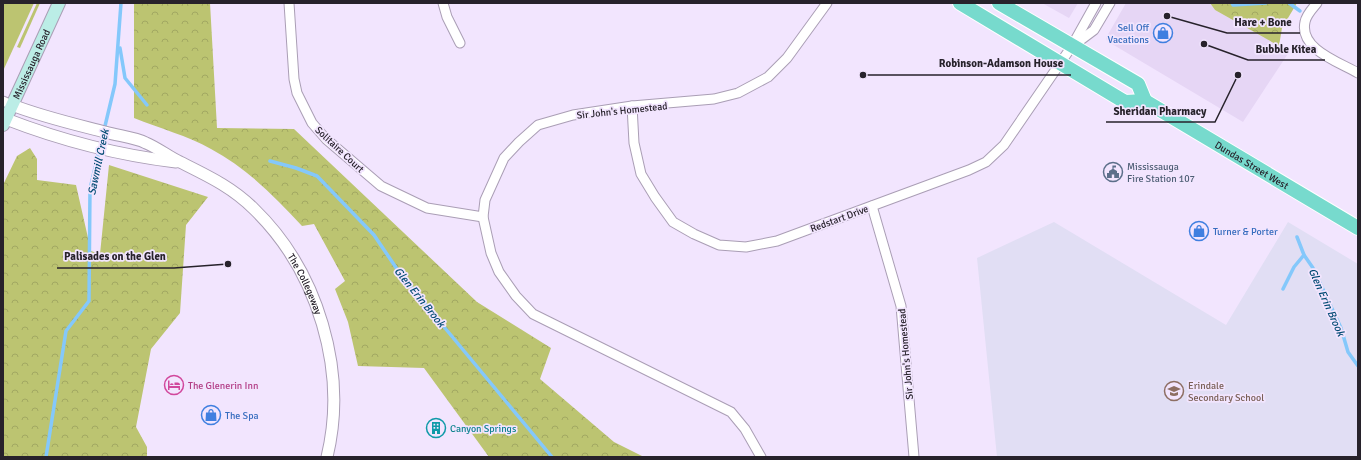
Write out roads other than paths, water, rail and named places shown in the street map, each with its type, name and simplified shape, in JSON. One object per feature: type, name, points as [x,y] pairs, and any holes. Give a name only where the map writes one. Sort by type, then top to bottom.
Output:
[{"type":"main road","name":"Mississauga Road","points":[[4,121],[8,103],[59,3]]},
{"type":"main road","points":[[960,3],[1125,102],[1145,101],[1138,84],[999,3]]},
{"type":"main road","name":"Dundas Street West","points":[[1145,101],[1358,228]]},
{"type":"street","name":"Solitaire Court","points":[[289,3],[294,79],[297,93],[312,123],[326,139],[381,186],[427,208],[483,217]]},
{"type":"street","points":[[443,3],[447,17],[460,43]]},
{"type":"street","name":"Sir John's Homestead","points":[[761,457],[745,429],[731,412],[533,314],[516,296],[499,272],[491,253],[483,217],[485,200],[504,158],[538,125],[572,115],[632,106],[714,99],[738,93],[768,77],[787,58],[827,3]]},
{"type":"street","name":"Redstart Drive","points":[[632,106],[634,143],[642,174],[655,197],[673,222],[719,246],[746,247],[777,241],[969,170],[986,162],[1004,145],[1072,46],[1096,3]]},
{"type":"street","points":[[1072,46],[1094,30],[1110,3]]},
{"type":"street","points":[[1317,3],[1305,20],[1304,28],[1307,38],[1318,50],[1358,73]]},
{"type":"street","name":"The Collegeway","points":[[8,103],[36,114],[146,142],[180,162],[211,177],[238,194],[270,226],[286,248],[302,275],[324,328],[331,360],[334,396],[333,426],[327,457]]},
{"type":"street","name":"The Collegeway","points":[[4,121],[142,158],[180,162]]},
{"type":"street","name":"Sir John's Homestead","points":[[872,206],[901,306],[914,457]]},
{"type":"waterway","name":"Sawmill Creek","points":[[46,457],[66,331],[89,301],[90,189],[115,84],[121,3]]},
{"type":"waterway","name":"Glen Erin Brook","points":[[1232,3],[1233,5],[1266,3]]},
{"type":"waterway","name":"Glen Erin Brook","points":[[1289,3],[1300,11]]},
{"type":"waterway","name":"Glen Erin Brook","points":[[120,48],[125,78],[147,105]]},
{"type":"waterway","name":"Glen Erin Brook","points":[[270,161],[296,168],[317,176],[374,235],[401,275],[552,457]]},
{"type":"waterway","name":"Glen Erin Brook","points":[[1297,237],[1304,255],[1313,268],[1341,328],[1348,352],[1358,366]]},
{"type":"waterway","points":[[1283,289],[1294,267],[1304,255]]},
{"type":"place","name":"Hare + Bone","points":[[1167,16]]},
{"type":"place","name":"Sell Off Vacations","points":[[1163,33]]},
{"type":"place","name":"Bubble Kitea","points":[[1204,44]]},
{"type":"place","name":"Robinson-Adamson House","points":[[863,75]]},
{"type":"place","name":"Sheridan Pharmacy","points":[[1238,75]]},
{"type":"place","name":"Mississauga Fire Station 107","points":[[1113,172]]},
{"type":"place","name":"Turner & Porter","points":[[1199,231]]},
{"type":"place","name":"Palisades on the Glen","points":[[228,264]]},
{"type":"place","name":"The Glenerin Inn","points":[[174,385]]},
{"type":"place","name":"Erindale Secondary School","points":[[1174,391]]},
{"type":"place","name":"The Spa","points":[[211,415]]},
{"type":"place","name":"Canyon Springs","points":[[436,428]]}]
